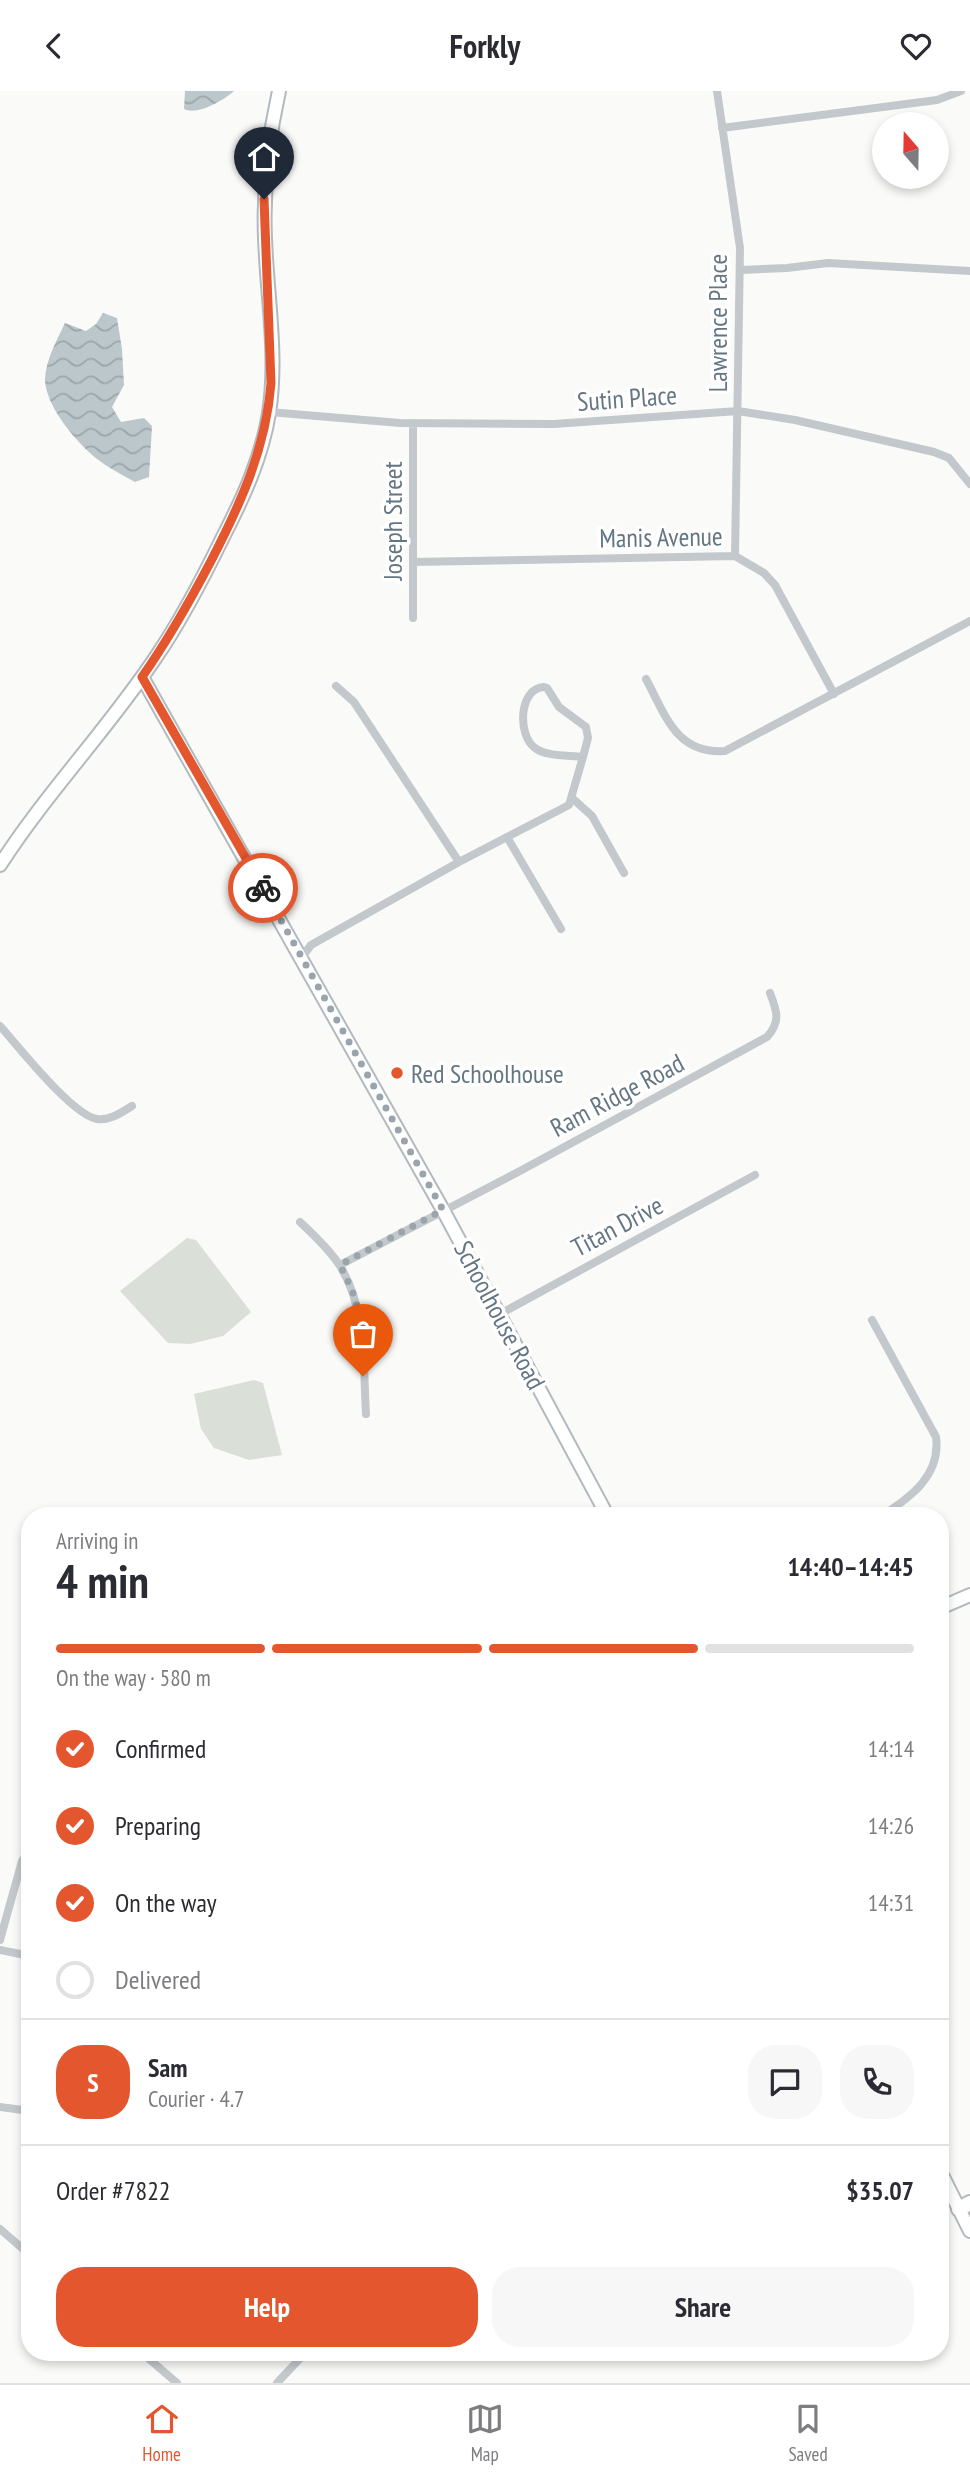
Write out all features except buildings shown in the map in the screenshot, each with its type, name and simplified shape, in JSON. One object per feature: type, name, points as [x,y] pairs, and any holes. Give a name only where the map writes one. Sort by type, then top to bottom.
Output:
[{"type":"street","points":[[0,865],[142,677],[187,606],[242,499],[260,451],[269,412],[271,350],[264,199],[266,160],[279,91]]},
{"type":"street","name":"Lawrence Place","points":[[717,91],[740,248],[735,556]]},
{"type":"street","points":[[722,128],[937,100],[961,91]]},
{"type":"street","points":[[740,270],[828,263],[970,271]]},
{"type":"street","name":"Sutin Place","points":[[269,412],[413,423],[554,424],[738,411],[795,420],[934,452],[949,458],[970,484]]},
{"type":"street","name":"Joseph Street","points":[[413,423],[413,618]]},
{"type":"street","name":"Manis Avenue","points":[[413,562],[735,556],[764,573],[775,585],[834,694]]},
{"type":"street","points":[[646,679],[672,726],[684,741],[695,748],[712,752],[725,751],[970,621]]},
{"type":"street","name":"Schoolhouse Road","points":[[142,677],[443,1210],[603,1507]]},
{"type":"street","points":[[336,686],[354,702],[459,862]]},
{"type":"street","points":[[302,957],[312,945],[569,804],[572,798],[583,757],[588,738],[586,727],[559,708],[547,688],[533,688],[528,694],[523,724],[528,742],[544,753],[583,757]]},
{"type":"street","points":[[572,798],[592,816],[624,873]]},
{"type":"street","points":[[507,837],[561,929]]},
{"type":"street","name":"Ram Ridge Road","points":[[340,1265],[517,1173],[767,1037],[778,1020],[770,993]]},
{"type":"street","points":[[0,1026],[66,1099],[82,1112],[97,1119],[111,1117],[132,1106]]},
{"type":"street","name":"Titan Drive","points":[[500,1314],[755,1175]]},
{"type":"street","points":[[300,1222],[340,1265],[352,1290],[360,1316],[366,1414]]},
{"type":"street","points":[[872,1320],[936,1437],[938,1451],[934,1467],[913,1495],[895,1507]]},
{"type":"street","points":[[949,1604],[970,1595]]},
{"type":"street","points":[[0,1940],[21,1865]]},
{"type":"street","points":[[0,1950],[21,1954]]},
{"type":"street","points":[[0,2108],[21,2110]]},
{"type":"street","points":[[949,2184],[964,2206],[970,2231]]},
{"type":"street","points":[[0,2229],[21,2247]]},
{"type":"street","points":[[151,2361],[177,2383]]},
{"type":"street","points":[[277,2383],[298,2361]]},
{"type":"shaded area","points":[[187,1238],[196,1240],[251,1312],[223,1336],[190,1344],[168,1343],[120,1291]]},
{"type":"shaded area","points":[[254,1380],[263,1383],[282,1455],[249,1460],[214,1448],[201,1429],[194,1394]]},
{"type":"water","points":[[185,91],[234,91],[210,106],[189,111],[184,109]]},
{"type":"water","points":[[103,313],[117,318],[122,349],[124,385],[112,407],[121,422],[144,418],[152,426],[149,477],[135,482],[102,462],[80,444],[56,412],[46,390],[47,364],[65,323],[86,331],[96,324]]},
{"type":"way so far","points":[[263,888],[443,1210],[340,1265],[360,1316],[363,1376]]},
{"type":"place","name":"Red Schoolhouse","points":[[397,1073]]},
{"type":"route","points":[[263,888],[142,677],[172,632],[220,544],[242,499],[263,442],[271,383],[264,199]]}]
